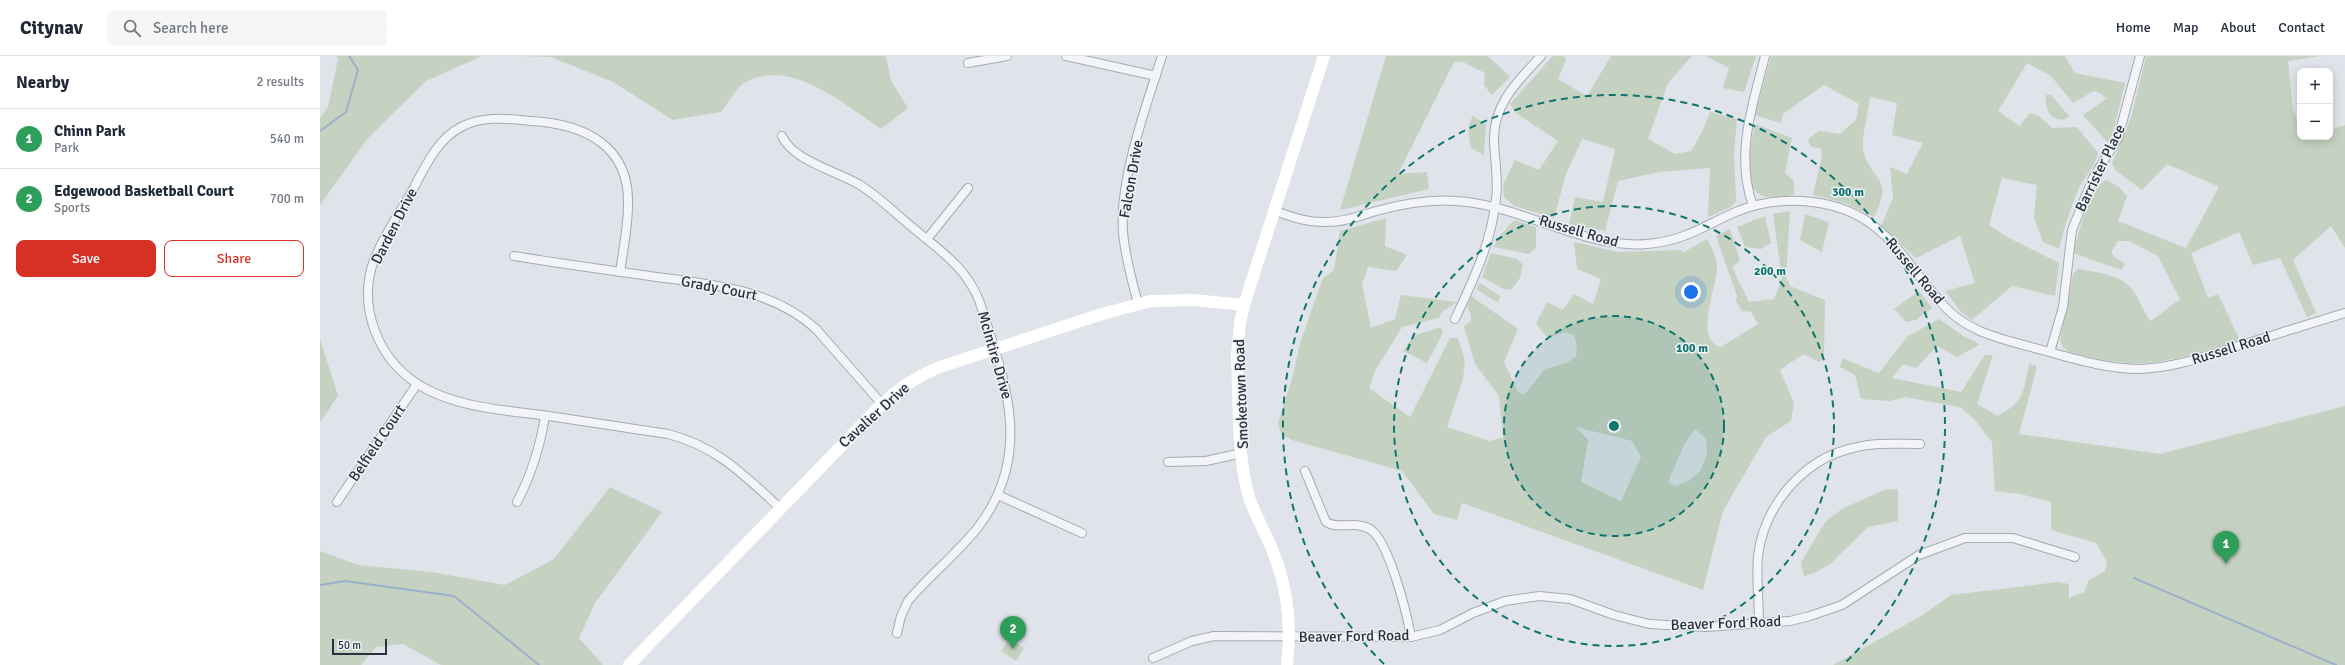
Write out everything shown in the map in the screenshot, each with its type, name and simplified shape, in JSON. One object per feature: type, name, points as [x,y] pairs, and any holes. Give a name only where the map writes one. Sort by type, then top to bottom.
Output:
[{"type":"street","points":[[968,63],[1007,56]]},
{"type":"street","points":[[1066,56],[1156,76]]},
{"type":"street","name":"Falcon Drive","points":[[1138,304],[1127,262],[1123,220],[1133,160],[1162,56]]},
{"type":"street","name":"Smoketown Road","points":[[1287,665],[1290,637],[1288,609],[1282,578],[1248,494],[1242,453],[1237,355],[1240,322],[1244,305],[1324,56]]},
{"type":"street","points":[[1455,319],[1483,258],[1495,206],[1497,180],[1494,138],[1498,112],[1510,90],[1541,56]]},
{"type":"street","points":[[1753,206],[1746,184],[1744,146],[1749,115],[1765,56]]},
{"type":"street","name":"Barrister Place","points":[[2050,352],[2062,307],[2072,230],[2090,184],[2118,138],[2140,56]]},
{"type":"street","name":"Darden Drive","points":[[620,272],[629,206],[628,194],[619,165],[600,142],[574,127],[538,121],[490,119],[462,126],[445,140],[423,170],[382,244],[370,273],[369,313],[377,337],[394,364],[417,384],[435,393],[461,402],[483,407],[668,434],[698,443],[722,457],[780,508]]},
{"type":"street","name":"McIntire Drive","points":[[782,136],[785,142],[800,155],[860,185],[951,258],[967,276],[979,300],[995,348],[1009,400],[1012,435],[1008,466],[998,495],[982,521],[968,539],[908,601],[901,616],[897,633]]},
{"type":"street","points":[[927,239],[968,188]]},
{"type":"street","name":"Russell Road","points":[[1275,211],[1304,221],[1325,222],[1354,219],[1393,207],[1417,202],[1458,201],[1495,206],[1596,239],[1628,245],[1646,245],[1679,238],[1753,206],[1801,201],[1831,205],[1854,214],[1892,241],[1944,305],[1968,326],[1990,336],[2050,352],[2114,366],[2137,369],[2195,359],[2345,313]]},
{"type":"street","name":"Grady Court","points":[[514,256],[720,286],[779,303],[792,310],[816,329],[882,404]]},
{"type":"street","name":"Cavalier Drive","points":[[629,665],[882,404],[902,387],[921,375],[995,348],[1151,301],[1193,300],[1244,305]]},
{"type":"street","name":"Belfield Court","points":[[337,502],[417,384]]},
{"type":"street","points":[[517,502],[532,471],[539,449],[545,416]]},
{"type":"street","points":[[1759,623],[1757,569],[1761,541],[1771,513],[1785,492],[1811,467],[1839,451],[1870,445],[1920,444]]},
{"type":"street","points":[[1168,462],[1206,461],[1242,453]]},
{"type":"street","points":[[1305,471],[1326,522],[1335,525],[1362,525],[1371,530],[1380,539],[1403,598],[1411,636]]},
{"type":"street","points":[[998,495],[1082,533]]},
{"type":"street","name":"Beaver Ford Road","points":[[1153,658],[1192,641],[1214,636],[1411,636],[1452,625],[1489,606],[1524,597],[1539,596],[1570,600],[1614,615],[1649,624],[1706,627],[1790,620],[1828,610],[1855,597],[1889,572],[1919,555],[1965,538],[2013,538],[2075,557]]},
{"type":"green space","points":[[336,56],[482,56],[426,81],[368,138],[320,205],[320,118],[328,107],[338,59]]},
{"type":"green space","points":[[520,56],[886,56],[891,81],[908,108],[881,129],[834,97],[816,87],[798,79],[779,75],[761,76],[744,83],[721,112],[673,120],[613,82],[551,57]]},
{"type":"green space","points":[[1386,56],[1488,56],[1510,77],[1492,95],[1484,85],[1485,73],[1463,62],[1454,62],[1398,174],[1427,172],[1429,189],[1340,210]]},
{"type":"green space","points":[[1553,56],[1564,56],[1566,60],[1558,79],[1587,96],[1611,56],[1692,56],[1668,83],[1648,139],[1675,154],[1691,151],[1702,132],[1710,112],[1737,119],[1734,154],[1736,201],[1731,207],[1708,217],[1710,168],[1659,172],[1618,181],[1605,231],[1569,225],[1575,197],[1603,202],[1615,149],[1582,139],[1566,174],[1554,218],[1514,206],[1504,197],[1503,185],[1515,160],[1539,170],[1558,141],[1516,113],[1510,104]]},
{"type":"green space","points":[[1705,56],[1756,56],[1744,92],[1723,88],[1729,68]]},
{"type":"green space","points":[[1771,56],[2065,56],[2075,73],[2125,83],[2114,129],[2108,143],[2083,115],[2106,99],[2102,94],[2094,91],[2073,103],[2051,76],[2027,63],[1998,111],[2019,126],[2030,113],[2039,116],[2052,128],[2077,127],[2098,153],[2095,162],[2080,186],[2068,217],[2059,249],[2043,242],[2034,218],[2037,185],[2002,178],[1989,225],[2009,238],[2059,263],[2055,296],[2012,286],[1972,320],[1962,313],[1945,291],[1975,283],[1960,236],[1916,258],[1881,226],[1893,198],[1890,167],[1907,174],[1923,143],[1892,135],[1897,103],[1870,97],[1864,132],[1863,150],[1871,168],[1882,186],[1880,204],[1874,217],[1845,203],[1813,195],[1822,156],[1821,149],[1810,146],[1808,139],[1819,131],[1840,134],[1856,120],[1859,104],[1824,85],[1783,114],[1781,123],[1755,115]]},
{"type":"green space","points":[[2146,56],[2320,56],[2288,61],[2293,109],[2297,119],[2297,140],[2333,140],[2333,129],[2345,125],[2345,248],[2331,226],[2293,260],[2316,313],[2307,317],[2280,258],[2253,265],[2239,232],[2191,253],[2208,298],[2218,294],[2240,340],[2169,360],[2140,363],[2121,363],[2080,355],[2071,353],[2064,348],[2060,340],[2073,274],[2078,269],[2106,274],[2125,283],[2133,291],[2151,321],[2180,299],[2158,256],[2129,241],[2118,241],[2112,251],[2113,256],[2125,264],[2121,270],[2073,253],[2089,201],[2100,184],[2107,180],[2119,187],[2127,196],[2118,221],[2186,248],[2219,187],[2167,164],[2142,190],[2115,170],[2112,163],[2131,118]]},
{"type":"green space","points":[[2046,95],[2051,95],[2069,116],[2066,119],[2061,120],[2053,117],[2047,109]]},
{"type":"green space","points":[[1473,116],[1486,124],[1484,155],[1471,148],[1469,124]]},
{"type":"green space","points":[[1755,124],[1792,138],[1785,173],[1794,181],[1794,195],[1767,197],[1756,192],[1752,184],[1749,164],[1751,142]]},
{"type":"green space","points":[[1790,211],[1786,277],[1790,286],[1825,300],[1824,355],[1820,362],[1803,354],[1780,370],[1794,403],[1791,421],[1766,437],[1723,511],[1703,590],[1462,503],[1457,520],[1434,514],[1402,471],[1292,440],[1281,434],[1278,423],[1293,375],[1300,343],[1323,278],[1334,270],[1340,231],[1386,218],[1385,246],[1407,255],[1396,271],[1368,267],[1362,284],[1371,328],[1395,319],[1401,295],[1457,302],[1442,312],[1439,318],[1402,327],[1375,371],[1369,388],[1410,417],[1450,338],[1458,338],[1465,361],[1463,379],[1447,427],[1490,441],[1503,437],[1499,396],[1475,364],[1464,327],[1471,321],[1471,315],[1467,306],[1471,296],[1518,329],[1504,362],[1518,392],[1524,395],[1545,369],[1566,363],[1576,357],[1577,347],[1574,335],[1565,332],[1549,338],[1543,333],[1536,323],[1547,302],[1563,310],[1574,294],[1593,304],[1601,279],[1577,269],[1574,242],[1618,252],[1680,250],[1684,252],[1707,239],[1715,256],[1717,268],[1707,324],[1709,335],[1713,342],[1721,347],[1758,324],[1751,312],[1742,311],[1736,301],[1737,296],[1716,236],[1730,229],[1740,261],[1732,267],[1749,302],[1774,299],[1782,279],[1773,214]],"holes":[[[1576,427],[1632,441],[1641,457],[1621,501],[1581,482],[1588,440]],[[1695,429],[1706,439],[1707,455],[1700,471],[1690,480],[1675,486],[1668,482],[1684,445]]]},
{"type":"green space","points":[[1805,214],[1829,222],[1822,252],[1800,240]]},
{"type":"green space","points":[[1765,216],[1771,243],[1761,249],[1745,247],[1737,227]]},
{"type":"green space","points":[[1514,220],[1536,227],[1536,248],[1529,254],[1494,247],[1498,238]]},
{"type":"green space","points":[[1491,253],[1517,259],[1523,265],[1520,278],[1511,290],[1504,289],[1482,277]]},
{"type":"green space","points":[[1480,283],[1500,296],[1498,303],[1476,289]]},
{"type":"green space","points":[[1919,291],[1932,308],[1916,320],[1906,322],[1894,309]]},
{"type":"green space","points":[[1939,319],[1965,337],[1980,344],[1957,357],[1937,346],[1916,368],[1903,364],[1892,378],[1961,392],[1985,355],[1993,355],[1977,404],[1998,416],[2007,411],[2018,400],[2024,389],[2029,364],[2036,365],[2036,371],[2019,434],[2160,454],[2345,406],[2345,665],[1833,665],[1921,616],[1951,595],[2058,582],[2069,584],[2069,598],[2084,592],[2089,580],[2105,571],[2107,562],[2096,543],[2051,530],[2051,502],[2020,494],[1995,491],[1992,442],[1975,420],[1960,407],[1905,397],[1890,401],[1861,399],[1855,375],[1840,367],[1842,358],[1879,373],[1908,336]]},
{"type":"green space","points":[[1441,327],[1443,333],[1427,363],[1403,351],[1413,336]]},
{"type":"green space","points":[[320,339],[338,396],[320,422]]},
{"type":"green space","points":[[610,487],[662,512],[595,603],[579,638],[603,665],[441,665],[403,644],[376,647],[361,665],[320,665],[320,551],[358,565],[431,572],[505,585],[554,559]]},
{"type":"green space","points":[[1898,489],[1898,521],[1868,527],[1829,565],[1814,573],[1804,576],[1801,562],[1826,521],[1842,509],[1884,490]]},
{"type":"green space","points":[[1009,638],[1024,648],[1016,661],[1001,651]]},
{"type":"waterway","points":[[320,131],[346,112],[358,70],[349,56]]},
{"type":"waterway","points":[[2134,578],[2336,665]]},
{"type":"waterway","points":[[320,585],[345,581],[454,596],[539,665]]},
{"type":"place","name":"Chinn Park","points":[[2226,564]]},
{"type":"place","name":"Edgewood Basketball Court","points":[[1013,649]]}]
